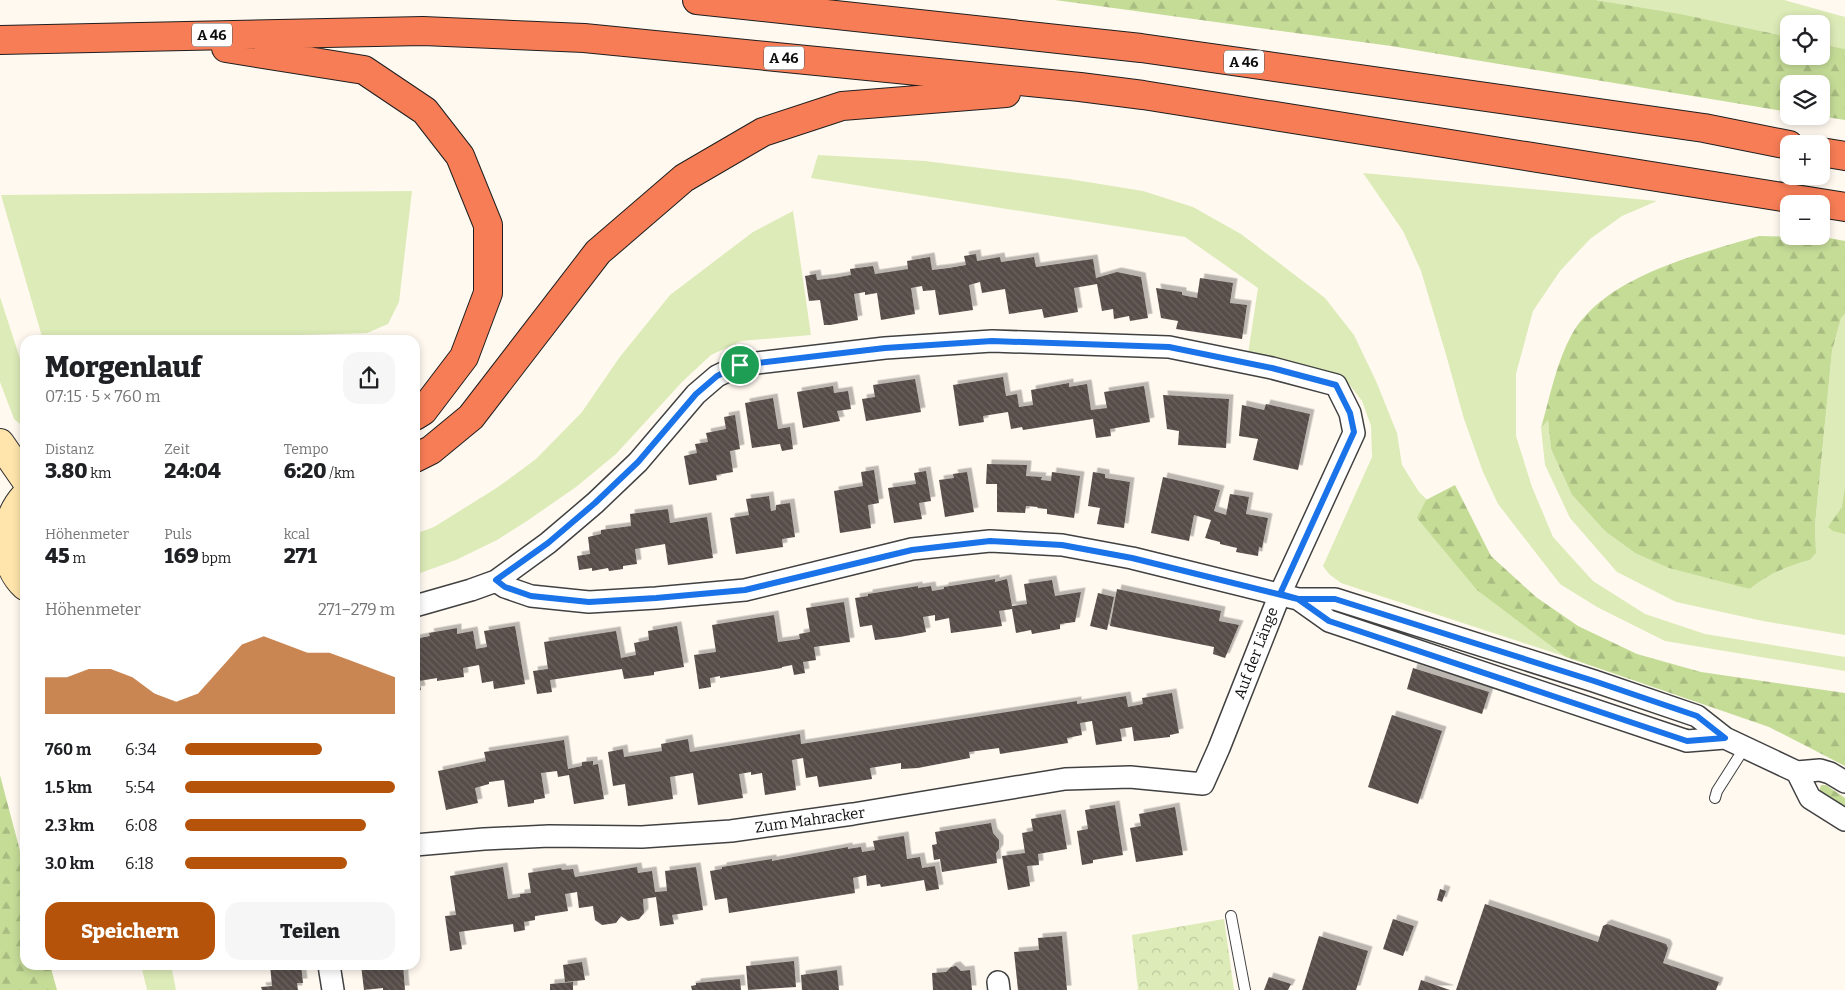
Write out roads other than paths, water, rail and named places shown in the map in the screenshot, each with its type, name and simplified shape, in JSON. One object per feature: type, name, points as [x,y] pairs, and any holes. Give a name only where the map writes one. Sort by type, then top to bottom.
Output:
[{"type":"highway","name":"A 46","points":[[697,0],[1141,48],[1719,131],[1780,143]]},
{"type":"highway","name":"A 46","points":[[0,41],[433,31],[584,38],[1143,95],[1845,207]]},
{"type":"highway","points":[[0,41],[236,49],[364,70],[425,111],[460,156],[488,225],[488,294],[464,357],[420,413]]},
{"type":"highway","points":[[420,456],[431,450],[471,416],[598,252],[684,178],[763,132],[842,106],[1080,88]]},
{"type":"highway","points":[[1830,154],[1845,156]]},
{"type":"main road","points":[[0,443],[20,472]]},
{"type":"main road","points":[[20,502],[9,522],[7,543],[10,563],[20,579]]},
{"type":"street","name":"Auf der Länge","points":[[496,580],[548,543],[595,503],[638,462],[696,394],[717,376],[740,365],[885,348],[992,341],[1169,347],[1272,368],[1336,385],[1350,413],[1354,432],[1289,597],[1203,784]]},
{"type":"street","points":[[420,605],[471,590],[496,580],[505,587],[531,596],[589,602],[656,598],[745,590],[912,550],[990,541],[1062,545],[1123,556],[1289,597],[1329,621],[1687,741],[1725,738],[1798,772],[1820,770],[1830,773],[1845,782]]},
{"type":"street","points":[[1798,772],[1810,798],[1845,820]]},
{"type":"street","name":"Zum Mahracker","points":[[420,845],[484,839],[549,836],[642,837],[731,831],[853,814],[1065,779],[1130,777],[1203,784]]},
{"type":"street","points":[[330,970],[332,990]]},
{"type":"lane","points":[[1715,798],[1717,791],[1745,747]]},
{"type":"lane","points":[[1231,916],[1245,990]]}]
